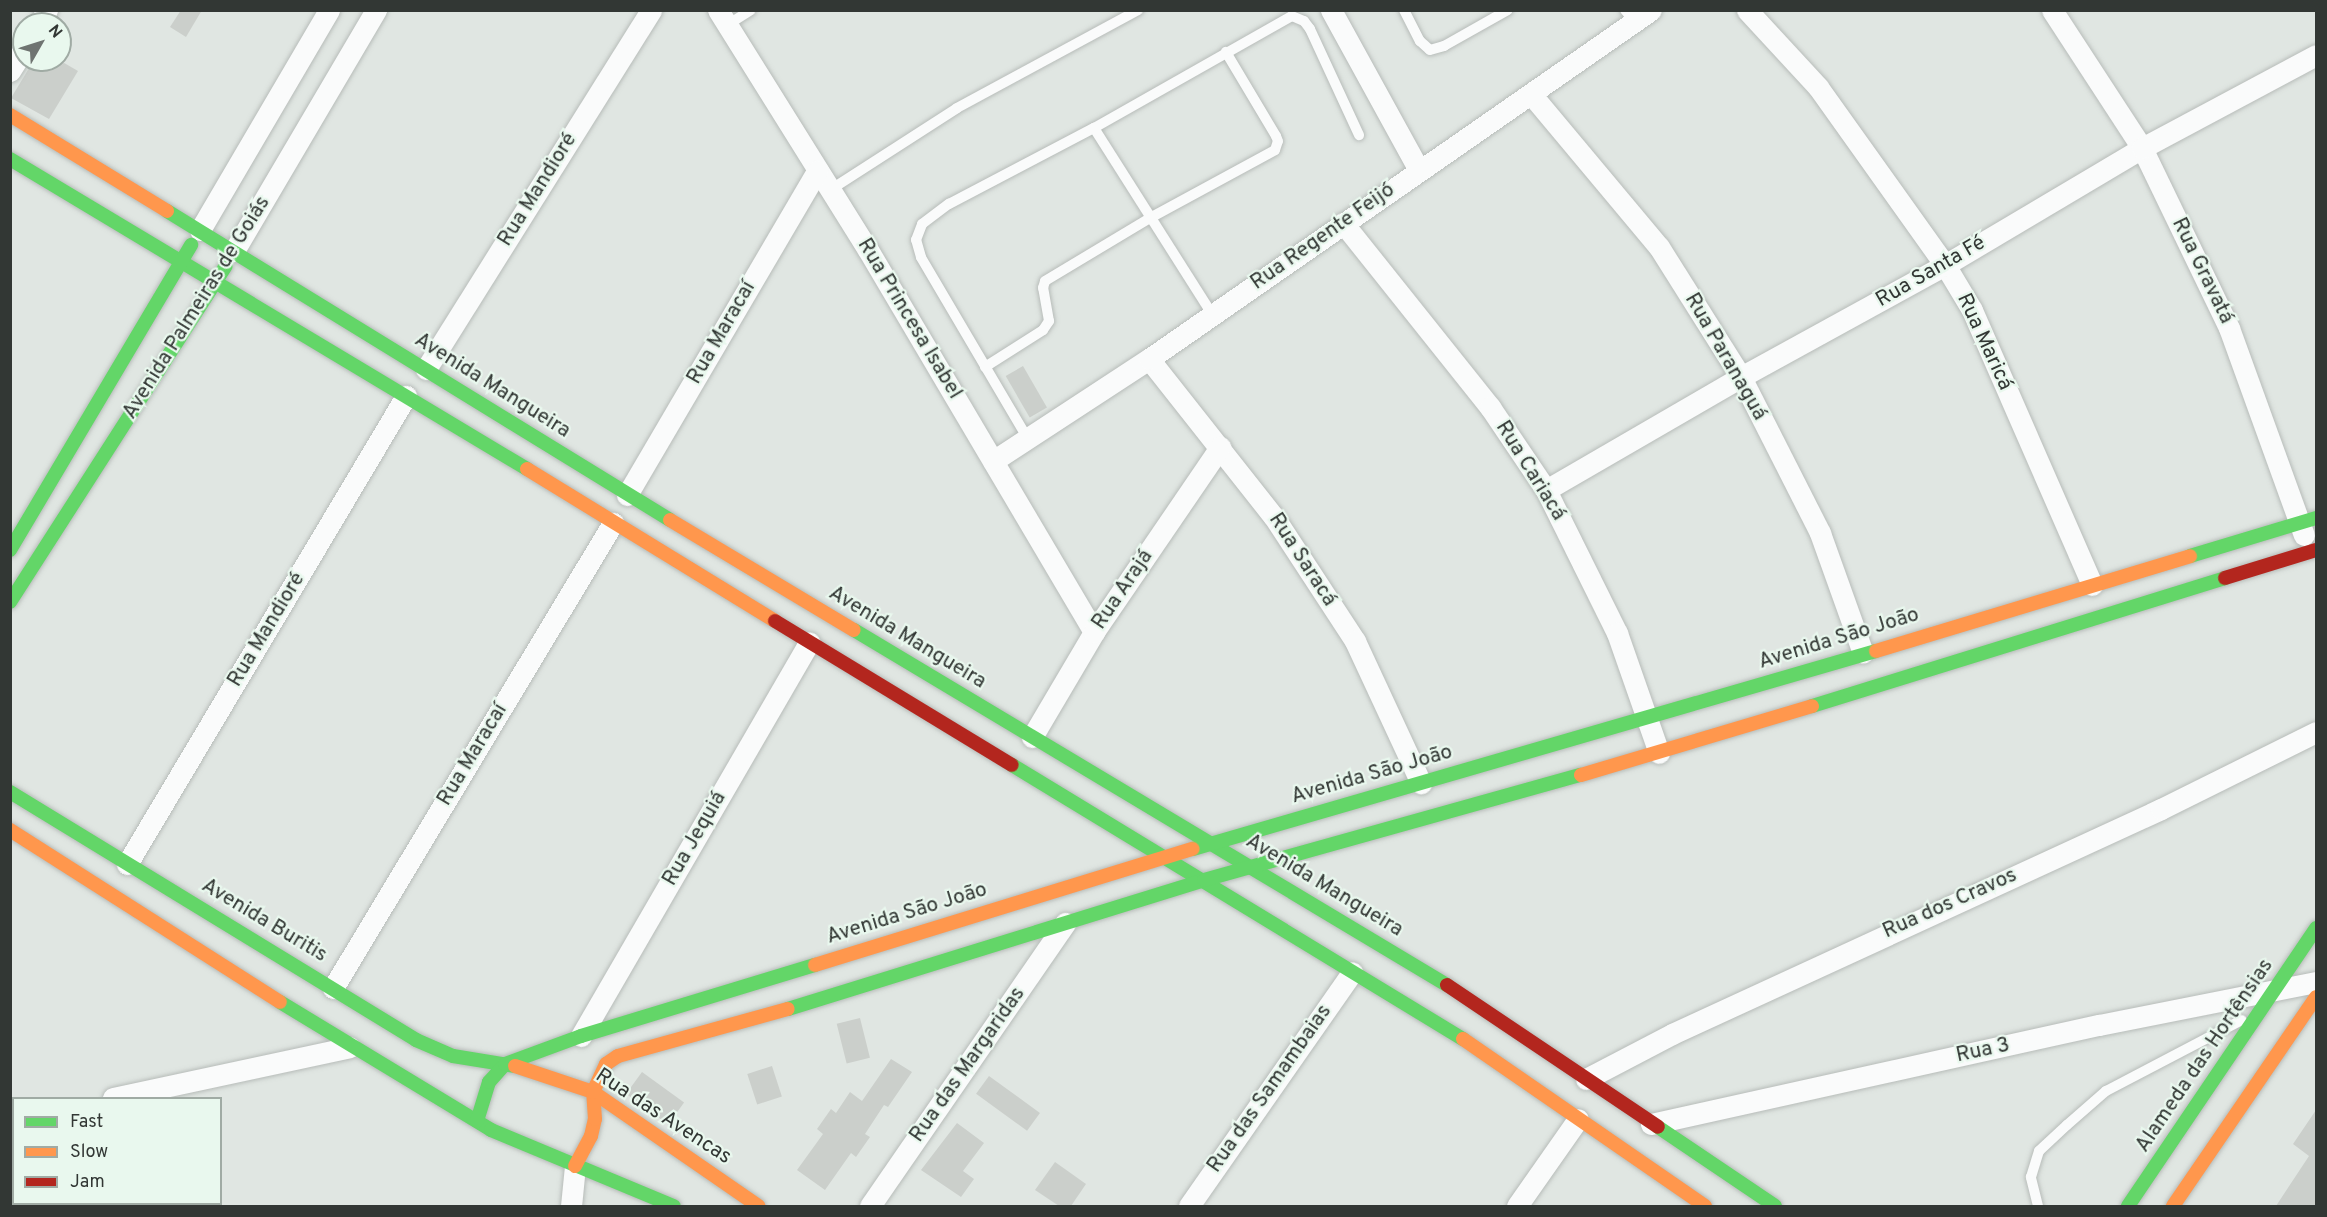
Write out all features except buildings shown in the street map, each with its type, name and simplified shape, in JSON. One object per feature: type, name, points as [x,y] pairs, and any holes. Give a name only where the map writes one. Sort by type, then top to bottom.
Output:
[{"type":"street","name":"Avenida Palmeiras de Goiás","points":[[10,550],[329,10]]},
{"type":"street","name":"Avenida Palmeiras de Goiás","points":[[10,602],[216,283],[376,10]]},
{"type":"street","name":"Rua Mandioré","points":[[426,369],[651,10]]},
{"type":"street","points":[[1331,10],[1419,170]]},
{"type":"street","name":"Rua Maricá","points":[[1747,10],[1818,87],[1945,265],[1972,310],[2092,585]]},
{"type":"street","name":"Rua Gravatá","points":[[2052,10],[2142,148],[2229,328],[2308,520],[2314,551]]},
{"type":"street","name":"Rua Regente Feijó","points":[[993,461],[1149,359],[1531,94],[1637,14]]},
{"type":"street","name":"Rua Princesa Isabel","points":[[722,18],[830,190],[1094,632]]},
{"type":"street","name":"Rua Santa Fé","points":[[1546,490],[1741,377],[1945,265],[2142,148],[2316,55]]},
{"type":"street","name":"Rua Paranaguá","points":[[1531,94],[1659,247],[1741,377],[1820,533],[1863,653]]},
{"type":"street","name":"Avenida Mangueira","points":[[10,115],[426,369],[627,495],[1451,987],[1775,1206]]},
{"type":"street","points":[[10,159],[406,396],[1352,972],[1434,1019],[1705,1206]]},
{"type":"street","name":"Rua Maracaí","points":[[627,495],[817,171]]},
{"type":"street","name":"Rua Cariacá","points":[[1343,223],[1490,407],[1546,490],[1617,633],[1659,753]]},
{"type":"street","name":"Rua Saracá","points":[[1149,359],[1274,517],[1355,641],[1420,783]]},
{"type":"street","name":"Rua Mandioré","points":[[127,864],[406,396]]},
{"type":"street","name":"Rua Arajá","points":[[1032,737],[1094,632],[1220,447]]},
{"type":"street","name":"Avenida São João","points":[[505,1064],[581,1036],[1212,843],[1647,717],[2308,520]]},
{"type":"street","name":"Rua Maracaí","points":[[333,988],[613,523]]},
{"type":"street","points":[[571,1206],[575,1166],[591,1136],[595,1119],[593,1092],[600,1072],[606,1064],[618,1056],[812,1002],[1204,880],[1255,868],[1659,753],[2314,551]]},
{"type":"street","name":"Rua Jequiá","points":[[581,1036],[809,642]]},
{"type":"street","name":"Rua dos Cravos","points":[[1586,1079],[1672,1034],[2161,808],[2316,732]]},
{"type":"street","name":"Avenida Buritis","points":[[10,792],[416,1040],[472,1061],[505,1064]]},
{"type":"street","points":[[10,830],[350,1047],[491,1130],[674,1206]]},
{"type":"street","name":"Rua das Margaridas","points":[[870,1206],[1065,923]]},
{"type":"street","name":"Alameda das Hortênsias","points":[[2128,1206],[2316,928]]},
{"type":"street","name":"Rua das Samambaias","points":[[1189,1206],[1352,972]]},
{"type":"street","name":"Rua 3","points":[[1651,1124],[2099,1025],[2316,982]]},
{"type":"street","points":[[2173,1206],[2316,997]]},
{"type":"street","points":[[118,1097],[350,1047]]},
{"type":"street","points":[[477,1120],[489,1082],[505,1064]]},
{"type":"street","name":"Rua das Avencas","points":[[505,1064],[525,1068],[593,1092],[758,1206]]},
{"type":"street","points":[[1517,1206],[1578,1119]]},
{"type":"lane","points":[[722,18],[751,10]]},
{"type":"lane","points":[[830,190],[957,108],[1138,10]]},
{"type":"lane","points":[[1404,10],[1420,41],[1430,50],[1444,46],[1508,10]]},
{"type":"lane","points":[[1028,439],[921,257],[916,240],[922,224],[949,204],[1094,128],[1292,16],[1304,21],[1359,135]]},
{"type":"lane","points":[[985,367],[1043,330],[1049,321],[1045,281],[1150,218],[1275,150],[1278,141],[1276,136],[1226,52]]},
{"type":"lane","points":[[1094,128],[1212,314]]},
{"type":"lane","points":[[2038,1206],[2031,1177],[2039,1152],[2067,1125],[2106,1091],[2259,1011]]},
{"type":"traffic: fast","points":[[10,159],[527,469]]},
{"type":"traffic: fast","points":[[167,211],[670,520]]},
{"type":"traffic: fast","points":[[10,550],[191,245]]},
{"type":"traffic: fast","points":[[10,602],[226,266]]},
{"type":"traffic: fast","points":[[2190,556],[2316,518]]},
{"type":"traffic: fast","points":[[1812,706],[2225,578]]},
{"type":"traffic: fast","points":[[854,630],[1447,985]]},
{"type":"traffic: fast","points":[[1193,849],[1876,651]]},
{"type":"traffic: fast","points":[[1012,765],[1463,1039]]},
{"type":"traffic: fast","points":[[788,1009],[1204,880],[1581,775]]},
{"type":"traffic: fast","points":[[10,792],[416,1040],[453,1056],[515,1066]]},
{"type":"traffic: fast","points":[[2128,1206],[2316,928]]},
{"type":"traffic: fast","points":[[477,1121],[489,1082],[505,1064],[581,1036],[815,965]]},
{"type":"traffic: fast","points":[[280,1002],[491,1130],[674,1206]]},
{"type":"traffic: fast","points":[[1658,1127],[1775,1206]]},
{"type":"traffic: slow","points":[[10,115],[167,211]]},
{"type":"traffic: slow","points":[[527,469],[775,621]]},
{"type":"traffic: slow","points":[[670,520],[854,630]]},
{"type":"traffic: slow","points":[[1876,651],[2190,556]]},
{"type":"traffic: slow","points":[[1581,775],[1812,706]]},
{"type":"traffic: slow","points":[[10,830],[280,1002]]},
{"type":"traffic: slow","points":[[815,965],[1193,849]]},
{"type":"traffic: slow","points":[[2173,1206],[2316,997]]},
{"type":"traffic: slow","points":[[575,1166],[591,1136],[595,1119],[593,1092],[606,1064],[618,1056],[788,1009]]},
{"type":"traffic: slow","points":[[1463,1039],[1705,1206]]},
{"type":"traffic: slow","points":[[515,1066],[593,1092],[758,1206]]},
{"type":"traffic: jam","points":[[2225,578],[2316,550]]},
{"type":"traffic: jam","points":[[775,621],[1012,765]]},
{"type":"traffic: jam","points":[[1447,985],[1658,1127]]}]
